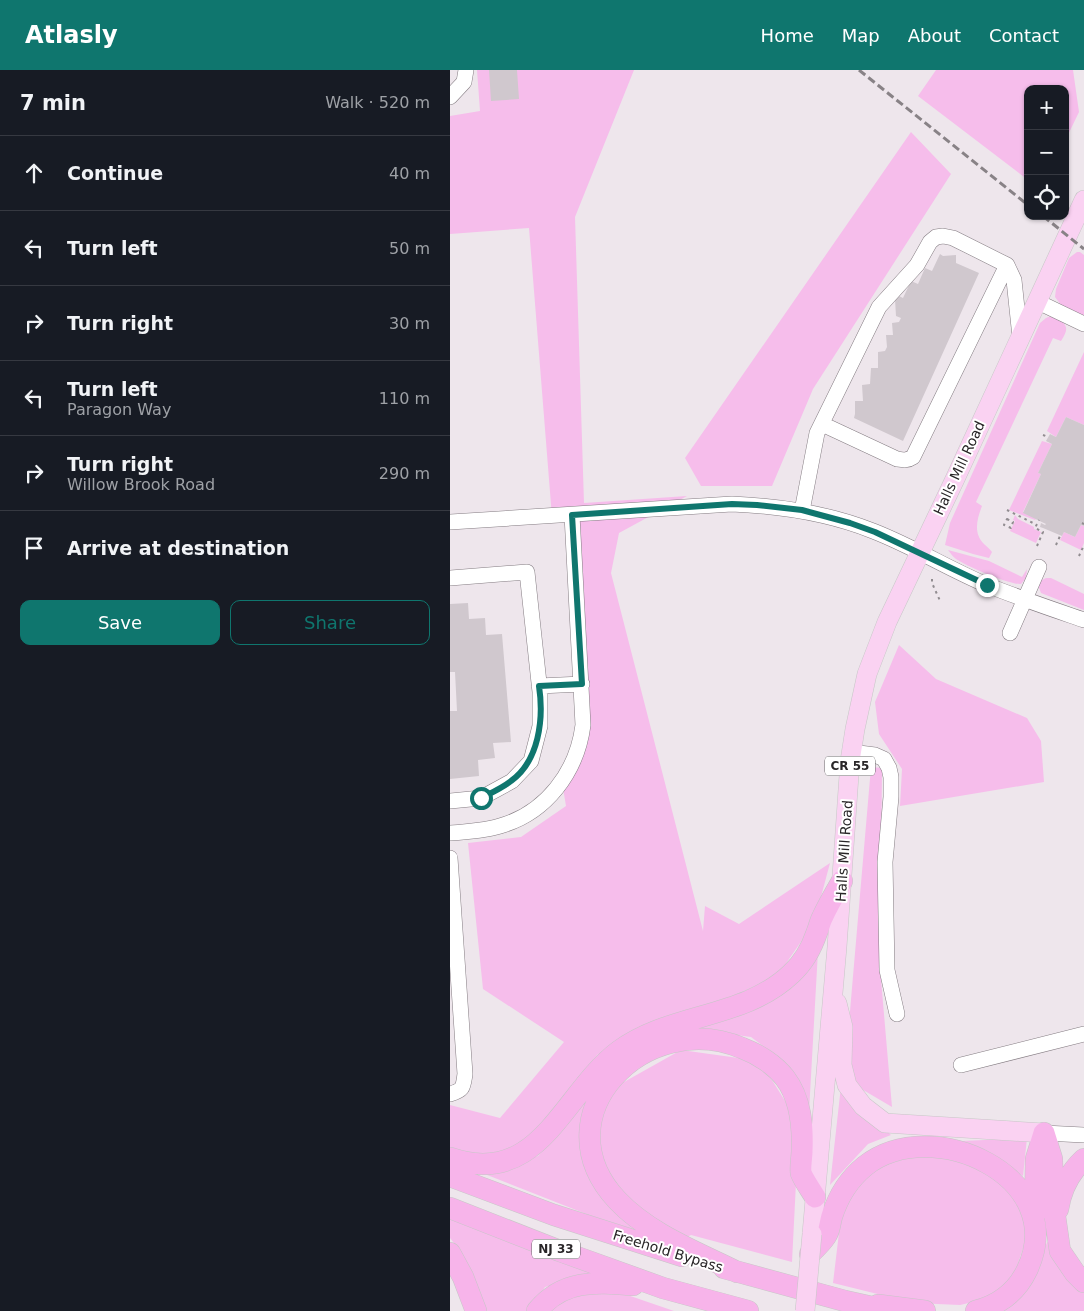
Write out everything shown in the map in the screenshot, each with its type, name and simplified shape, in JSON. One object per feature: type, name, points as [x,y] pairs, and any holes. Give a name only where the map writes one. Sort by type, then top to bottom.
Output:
[{"type":"highway","points":[[450,1158],[472,1164],[484,1164],[496,1163],[521,1154],[541,1140],[601,1068],[626,1047],[653,1033],[751,1000],[782,981],[801,963],[842,881]]},
{"type":"highway","points":[[736,1272],[648,1226],[618,1201],[602,1179],[594,1159],[592,1121],[604,1088],[621,1069],[644,1052],[659,1046],[689,1039],[721,1041],[751,1052],[765,1060],[785,1078],[798,1102],[801,1117],[801,1173],[815,1196]]},
{"type":"highway","points":[[1044,1133],[1052,1159],[1055,1227],[1060,1250],[1075,1273],[1084,1282]]},
{"type":"highway","points":[[976,1311],[993,1305],[1014,1290],[1029,1266],[1035,1240],[1036,1159],[1044,1133]]},
{"type":"highway","points":[[816,1241],[831,1218],[840,1196],[850,1181],[864,1166],[895,1150],[922,1146],[954,1149],[969,1154],[994,1166],[1006,1175],[1029,1203],[1034,1224],[1035,1240]]},
{"type":"highway","points":[[1055,1227],[1060,1199],[1074,1169],[1084,1159]]},
{"type":"highway","name":"Freehold Bypass","points":[[450,1176],[554,1215],[646,1245],[736,1272],[890,1311]]},
{"type":"highway","name":"NJ 33","points":[[450,1208],[560,1251],[664,1288],[748,1311]]},
{"type":"highway","points":[[450,1253],[463,1277],[476,1311]]},
{"type":"highway","points":[[537,1311],[552,1297],[566,1289],[582,1284],[602,1282],[664,1288]]},
{"type":"highway","points":[[845,1301],[925,1311]]},
{"type":"main road","name":"Halls Mill Road","points":[[805,1311],[816,1241],[815,1196],[851,752],[863,689],[871,660],[887,622],[1084,200]]},
{"type":"main road","points":[[833,990],[843,1028],[842,1065],[847,1085],[863,1106],[885,1123],[1044,1133]]},
{"type":"street","points":[[450,97],[464,82],[466,70]]},
{"type":"street","points":[[802,510],[817,433],[880,307],[916,265],[930,242],[936,237],[953,238],[1007,265],[1014,280],[1020,337]]},
{"type":"street","points":[[822,424],[896,459],[909,460],[913,457],[1007,265]]},
{"type":"street","points":[[1036,301],[1084,324]]},
{"type":"street","points":[[450,522],[732,504],[802,510],[875,532],[987,585],[1084,620]]},
{"type":"street","points":[[450,833],[485,830],[514,821],[536,808],[557,789],[573,763],[580,745],[583,725],[582,684],[572,515]]},
{"type":"street","points":[[1010,633],[1039,567]]},
{"type":"street","points":[[450,578],[527,572],[539,686],[540,726],[531,761],[512,781],[481,798],[450,801]]},
{"type":"street","points":[[539,686],[582,684]]},
{"type":"street","points":[[851,752],[876,755],[884,759],[890,768],[891,797],[885,862],[887,970],[897,1014]]},
{"type":"street","points":[[450,868],[465,1074],[463,1087],[458,1092],[450,1094]]},
{"type":"street","points":[[961,1065],[1084,1034]]},
{"type":"street","points":[[1044,1133],[1084,1135]]},
{"type":"path","points":[[1043,435],[1048,438]]},
{"type":"path","points":[[1007,510],[1037,524]]},
{"type":"path","points":[[1008,532],[1013,522],[1011,520],[1014,514]]},
{"type":"path","points":[[1010,528],[1004,525],[1007,519],[1011,520]]},
{"type":"path","points":[[1037,546],[1043,532],[1035,528],[1039,520]]},
{"type":"path","points":[[1056,545],[1060,536]]},
{"type":"path","points":[[1079,556],[1084,546]]},
{"type":"path","points":[[932,579],[941,603]]},
{"type":"shaded area","points":[[477,70],[634,70],[575,217],[584,503],[687,496],[619,533],[611,573],[703,931],[705,906],[739,924],[830,863],[814,923],[778,975],[599,1060],[598,1054],[541,1131],[503,1154],[469,1156],[450,1149],[450,1105],[500,1118],[564,1042],[483,989],[468,843],[521,837],[566,806],[562,782],[585,725],[575,516],[552,517],[529,228],[450,234],[450,116],[480,111]]},
{"type":"shaded area","points":[[936,70],[1073,70],[1079,112],[1069,133],[1069,85],[1024,85],[1024,177],[918,96]]},
{"type":"shaded area","points":[[911,132],[951,174],[813,389],[772,486],[701,486],[685,458]]},
{"type":"shaded area","points":[[1077,252],[1084,255],[1084,316],[1061,305],[1055,297],[1056,289],[1069,258]]},
{"type":"shaded area","points":[[1051,316],[1063,323],[1066,332],[1061,341],[1053,338],[976,502],[982,506],[978,521],[978,535],[992,552],[989,558],[945,545],[950,523],[1040,323]]},
{"type":"shaded area","points":[[1084,352],[1084,425],[1066,417],[1056,437],[1047,431]]},
{"type":"shaded area","points":[[1042,441],[1052,444],[1038,473],[1041,474],[1023,512],[1035,520],[1009,510]]},
{"type":"shaded area","points":[[1015,515],[1018,519],[1041,532],[1036,543],[1010,531],[1015,521],[1013,520]]},
{"type":"shaded area","points":[[1081,525],[1084,526],[1084,543],[1081,550],[1060,540],[1064,532],[1075,537]]},
{"type":"shaded area","points":[[948,550],[989,561],[1022,577],[1027,569],[1026,578],[1021,584],[1015,584],[998,578],[961,562]]},
{"type":"shaded area","points":[[1051,578],[1084,594],[1084,610],[1041,593],[1038,585],[1040,581]]},
{"type":"shaded area","points":[[899,645],[936,679],[1027,718],[1041,741],[1044,782],[900,806],[902,769],[879,734],[875,702]]},
{"type":"shaded area","points":[[871,767],[882,768],[880,968],[892,1107],[853,1084],[847,1046]]},
{"type":"shaded area","points":[[818,951],[809,1112],[783,1061],[751,1037],[683,1028]]},
{"type":"shaded area","points":[[681,1050],[760,1061],[799,1123],[792,1262],[691,1235],[683,1239],[627,1199],[600,1160],[595,1136],[614,1081],[624,1082]]},
{"type":"shaded area","points":[[841,1086],[891,1135],[868,1144],[830,1185]]},
{"type":"shaded area","points":[[587,1096],[610,1201],[637,1234],[477,1171],[538,1156]]},
{"type":"shaded area","points":[[1027,1138],[1023,1176],[962,1141]]},
{"type":"shaded area","points":[[918,1153],[954,1155],[1016,1192],[1029,1231],[1014,1275],[990,1298],[960,1305],[914,1303],[833,1283],[841,1216],[851,1193],[872,1168]]},
{"type":"shaded area","points":[[450,1219],[602,1272],[545,1287],[529,1311],[482,1311],[457,1247],[450,1238]]},
{"type":"shaded area","points":[[1048,1241],[1058,1266],[1084,1292],[1084,1311],[994,1311],[1020,1295]]},
{"type":"shaded area","points":[[607,1288],[674,1311],[545,1311],[550,1304]]},
{"type":"building","points":[[489,70],[517,70],[519,99],[491,101]]},
{"type":"building","points":[[940,254],[943,256],[956,255],[956,263],[979,273],[903,441],[854,418],[855,401],[863,401],[862,385],[870,384],[871,368],[878,368],[878,352],[885,351],[887,347],[886,335],[893,335],[892,323],[899,322],[901,318],[896,316],[895,299],[897,295],[903,298],[911,281],[918,284],[925,268],[932,271]]},
{"type":"building","points":[[1066,417],[1084,425],[1084,526],[1081,525],[1075,537],[1064,532],[1062,536],[1040,527],[1041,523],[1046,524],[1023,513],[1041,474],[1038,473],[1052,444],[1046,441],[1050,434],[1056,437]]},
{"type":"building","points":[[468,603],[469,619],[485,618],[486,635],[502,634],[511,742],[493,743],[495,758],[478,760],[479,776],[450,779],[450,711],[457,711],[455,672],[450,672],[450,604]]},
{"type":"railway","points":[[859,70],[1024,202]]},
{"type":"railway","points":[[1048,220],[1084,249]]},
{"type":"route","points":[[481,798],[512,781],[531,761],[540,726],[539,686],[582,684],[572,515],[732,504],[802,510],[829,516],[875,532],[987,585]]}]
